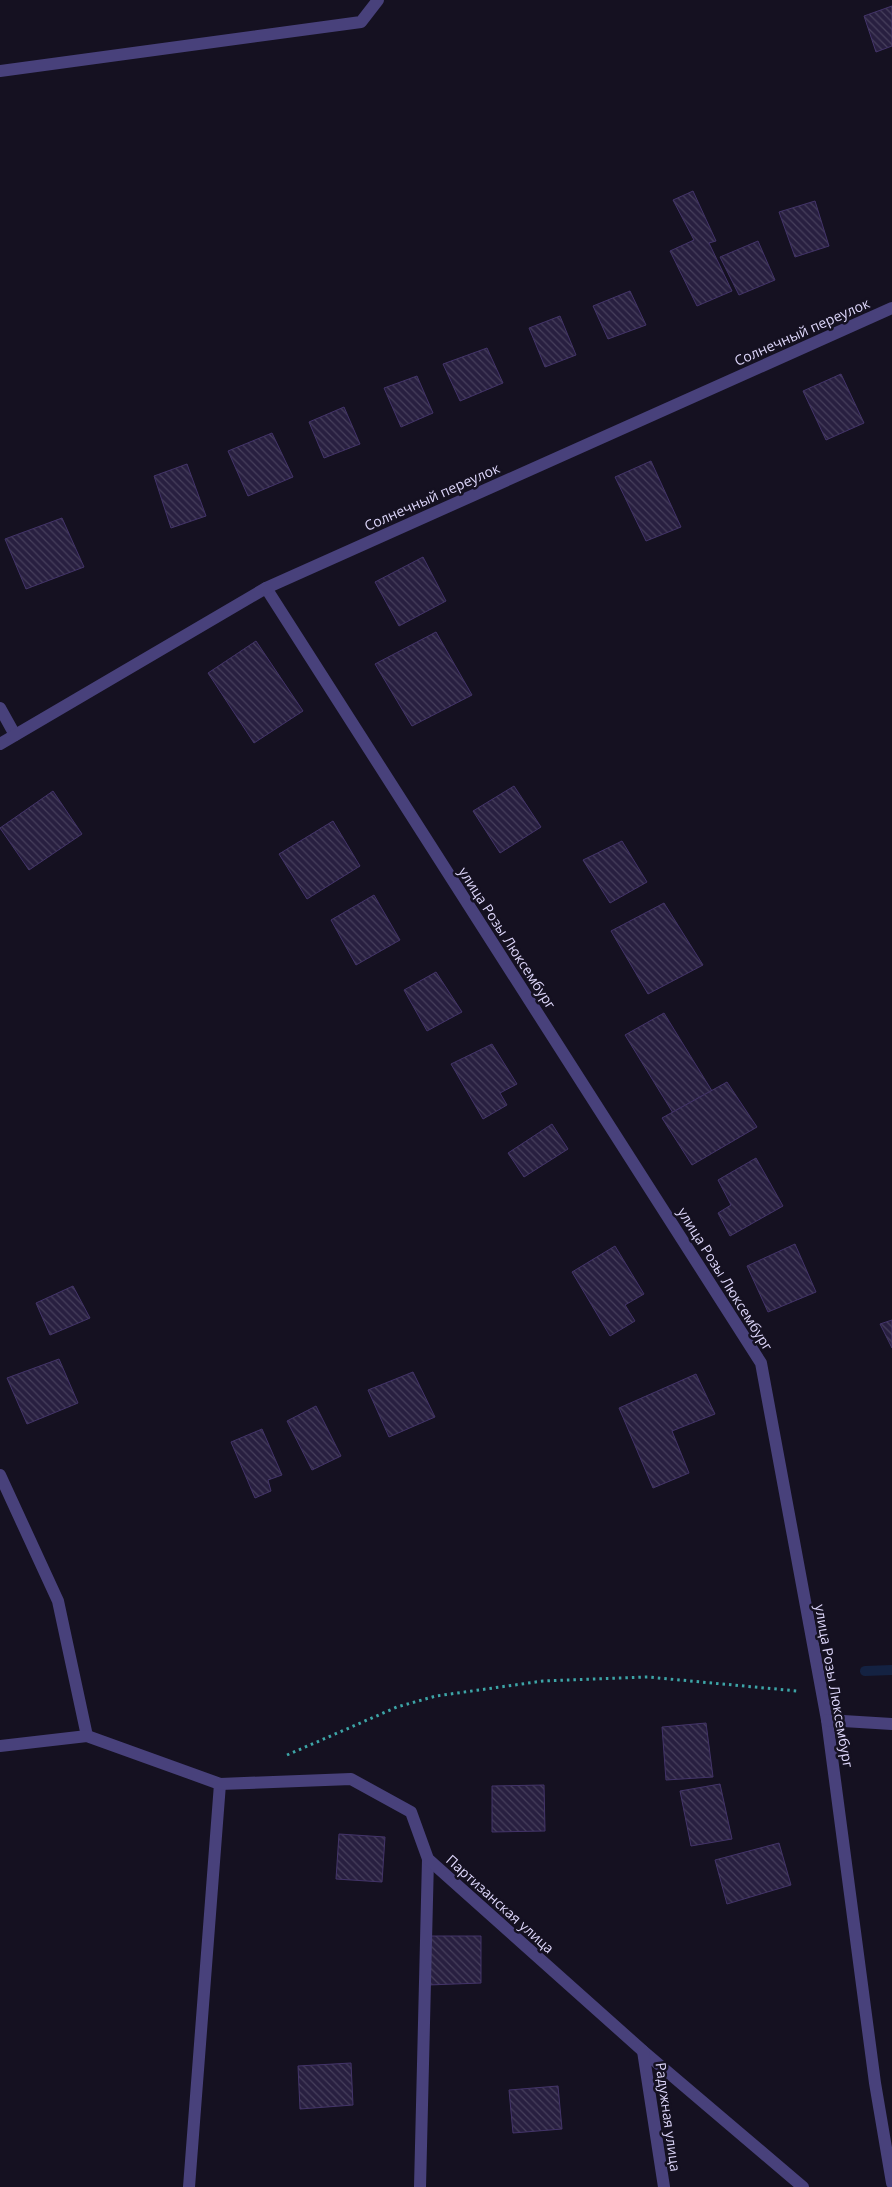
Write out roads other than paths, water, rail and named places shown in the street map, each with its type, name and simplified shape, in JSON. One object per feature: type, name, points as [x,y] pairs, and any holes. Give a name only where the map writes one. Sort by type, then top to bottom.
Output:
[{"type":"street","points":[[0,71],[361,22],[378,0]]},
{"type":"street","name":"Солнечный переулок","points":[[0,744],[266,588],[892,308]]},
{"type":"street","name":"улица Розы Люксембург","points":[[266,588],[760,1362],[827,1720],[875,2083],[892,2183]]},
{"type":"street","points":[[0,708],[15,735]]},
{"type":"street","points":[[0,1476],[58,1601],[87,1736]]},
{"type":"street","points":[[827,1720],[892,1724]]},
{"type":"street","name":"Партизанская улица","points":[[0,1746],[87,1736],[220,1784],[351,1779],[411,1812],[428,1859],[643,2051],[803,2187]]},
{"type":"street","points":[[189,2187],[220,1784]]},
{"type":"street","points":[[420,2187],[428,1859]]},
{"type":"street","name":"Радужная улица","points":[[643,2051],[664,2187]]},
{"type":"waterway","points":[[865,1671],[892,1670]]}]
